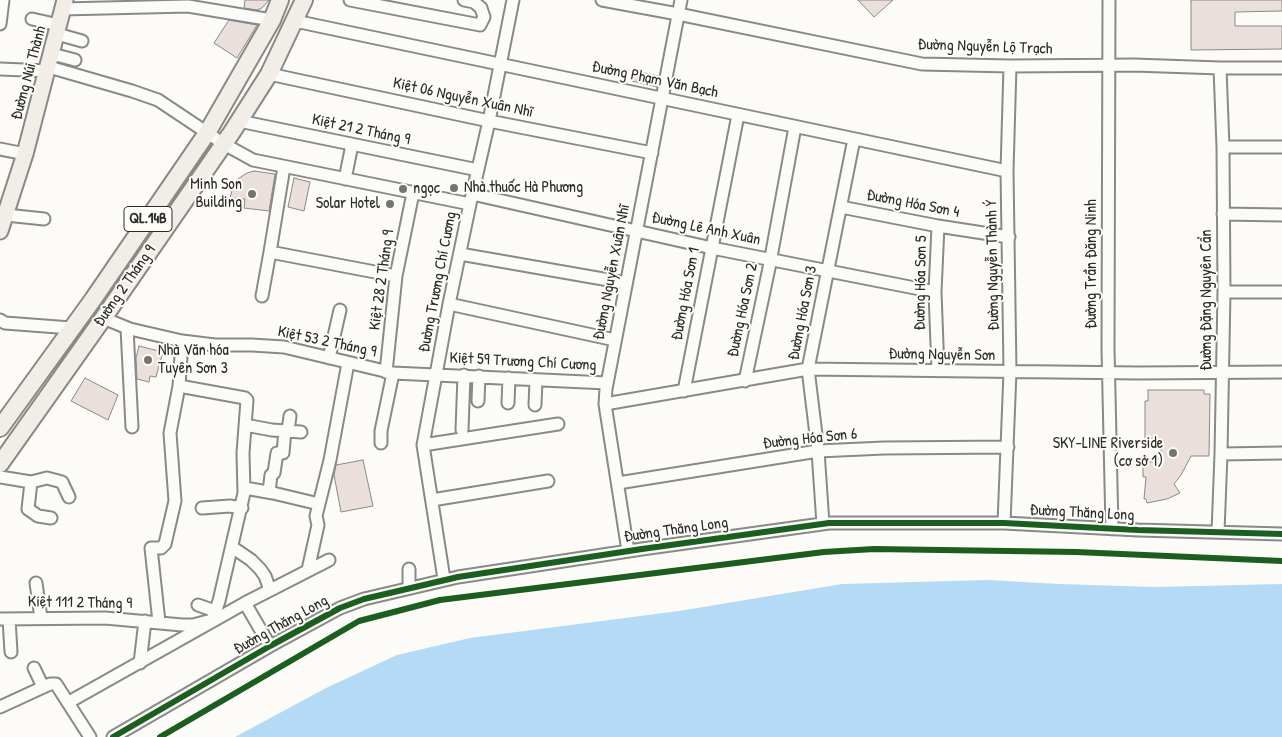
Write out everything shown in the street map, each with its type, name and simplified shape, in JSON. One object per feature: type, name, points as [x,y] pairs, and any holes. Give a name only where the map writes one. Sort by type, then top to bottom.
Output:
[{"type":"highway","name":"Đường 2 Tháng 9","points":[[0,428],[94,298],[207,133],[272,20],[280,0]]},
{"type":"highway","name":"Đường 2 Tháng 9","points":[[0,464],[224,144],[268,74],[304,0]]},
{"type":"main road","name":"Đường Núi Thành","points":[[0,231],[25,154],[64,5]]},
{"type":"street","points":[[0,24],[3,0]]},
{"type":"street","points":[[350,0],[480,25],[484,17],[481,8],[474,2],[464,0]]},
{"type":"street","points":[[471,199],[490,120],[513,0]]},
{"type":"street","name":"Đường Nguyễn Lộ Trạch","points":[[602,0],[922,64],[1282,68]]},
{"type":"street","name":"Đường Nguyễn Xuân Nhĩ","points":[[628,551],[606,404],[607,384],[681,0]]},
{"type":"street","name":"Đường Trần Đăng Ninh","points":[[1109,0],[1109,372],[1112,529]]},
{"type":"street","points":[[64,5],[188,6],[272,20]]},
{"type":"street","points":[[32,18],[82,40]]},
{"type":"street","name":"Đường Phạm Văn Bạch","points":[[295,21],[1007,171]]},
{"type":"street","points":[[0,69],[75,60]]},
{"type":"street","name":"Đường Trương Chí Cương","points":[[49,64],[158,100],[224,144],[253,160],[413,192],[471,199],[423,445],[444,579]]},
{"type":"street","name":"Đường Nguyễn Thành Ý","points":[[1004,523],[1010,372],[1007,171],[1010,66]]},
{"type":"street","name":"Đường Đặng Nguyên Cẩn","points":[[1218,532],[1224,292],[1223,147],[1220,68]]},
{"type":"street","name":"Kiệt 06 Nguyễn Xuân Nhĩ","points":[[268,74],[652,153]]},
{"type":"street","name":"Đường Hóa Sơn 1","points":[[684,391],[738,115]]},
{"type":"street","name":"Kiệt 21 2 Tháng 9","points":[[238,121],[478,170]]},
{"type":"street","name":"Đường Hóa Sơn 2","points":[[745,381],[771,259],[795,127]]},
{"type":"street","name":"Đường Hóa Sơn 3","points":[[823,524],[818,451],[808,369],[854,139]]},
{"type":"street","points":[[345,179],[352,145]]},
{"type":"street","points":[[1223,147],[1282,147]]},
{"type":"street","points":[[0,149],[25,154]]},
{"type":"street","points":[[262,296],[284,167]]},
{"type":"street","name":"Kiệt 28 2 Tháng 9","points":[[381,443],[390,372],[396,276],[413,192]]},
{"type":"street","name":"Đường Lê Anh Xuân","points":[[471,199],[934,292]]},
{"type":"street","name":"Đường Hóa Sơn 4","points":[[841,206],[938,226],[1009,237]]},
{"type":"street","points":[[1223,214],[1282,215]]},
{"type":"street","points":[[6,215],[44,219]]},
{"type":"street","name":"Đường Hóa Sơn 5","points":[[938,226],[934,292],[938,371]]},
{"type":"street","points":[[270,252],[396,276]]},
{"type":"street","points":[[460,254],[626,283]]},
{"type":"street","points":[[1224,292],[1282,292]]},
{"type":"street","points":[[449,304],[615,340]]},
{"type":"street","points":[[329,358],[340,310]]},
{"type":"street","name":"Kiệt 53 2 Tháng 9","points":[[103,318],[127,328],[182,341],[215,345],[252,344],[284,347],[390,372],[436,374]]},
{"type":"street","points":[[0,320],[71,328]]},
{"type":"street","points":[[127,328],[132,428]]},
{"type":"street","points":[[182,341],[179,386],[245,398],[247,400],[243,462],[245,488],[216,617]]},
{"type":"street","points":[[308,570],[318,525],[316,516],[330,460],[348,363]]},
{"type":"street","name":"Đường Nguyễn Sơn","points":[[606,404],[808,369],[1010,372],[1282,372]]},
{"type":"street","name":"Kiệt 59 Trương Chí Cương","points":[[436,374],[607,384]]},
{"type":"street","points":[[462,430],[464,375]]},
{"type":"street","points":[[478,401],[479,376]]},
{"type":"street","points":[[508,404],[509,378]]},
{"type":"street","points":[[535,404],[536,380]]},
{"type":"street","name":"Kiệt 111 2 Tháng 9","points":[[159,622],[151,548],[161,548],[165,544],[175,501],[170,433],[179,386]]},
{"type":"street","points":[[269,492],[277,453],[283,453],[290,416]]},
{"type":"street","points":[[245,424],[301,432]]},
{"type":"street","points":[[423,445],[558,424]]},
{"type":"street","name":"Đường Hóa Sơn 6","points":[[618,483],[818,451],[884,448],[1008,447]]},
{"type":"street","points":[[1221,454],[1282,453]]},
{"type":"street","points":[[0,477],[31,482],[47,478],[62,482],[69,497]]},
{"type":"street","points":[[432,500],[548,481]]},
{"type":"street","points":[[31,482],[28,509],[38,516],[51,518]]},
{"type":"street","points":[[245,488],[319,504]]},
{"type":"street","points":[[202,508],[230,506],[242,508]]},
{"type":"street","name":"Đường Thăng Long","points":[[113,737],[270,646],[355,602],[444,579],[823,524],[1004,523],[1112,529],[1282,534]]},
{"type":"street","points":[[232,547],[246,556],[260,569],[265,576],[270,590]]},
{"type":"street","points":[[69,702],[140,663],[216,617],[246,604],[329,560]]},
{"type":"street","points":[[409,570],[409,588]]},
{"type":"street","points":[[36,583],[41,618]]},
{"type":"street","points":[[246,604],[270,646]]},
{"type":"street","points":[[198,605],[216,617]]},
{"type":"street","name":"Kiệt 111 2 Tháng 9","points":[[4,619],[105,618],[193,624],[216,617]]},
{"type":"street","points":[[4,619],[11,652]]},
{"type":"street","points":[[140,663],[145,621]]},
{"type":"street","points":[[34,668],[43,687]]},
{"type":"street","points":[[1,705],[52,683],[56,684],[90,737]]},
{"type":"water","points":[[988,580],[1154,587],[1282,584],[1282,737],[235,737],[326,688],[397,655],[470,638],[679,611],[842,584]]},
{"type":"building","points":[[245,0],[269,0],[262,8],[257,10],[244,8]]},
{"type":"building","points":[[858,0],[893,0],[874,17]]},
{"type":"building","points":[[1191,0],[1282,0],[1282,11],[1235,12],[1235,26],[1282,26],[1282,49],[1191,50]]},
{"type":"building","points":[[229,20],[257,25],[237,58],[214,43]]},
{"type":"building","points":[[635,71],[659,76],[657,87],[632,81]]},
{"type":"building","name":"Minh Son Building","points":[[254,171],[275,174],[269,211],[244,208],[245,199],[230,198],[233,187],[238,179]]},
{"type":"building","points":[[294,178],[310,182],[304,211],[288,207]]},
{"type":"building","points":[[139,346],[163,352],[156,377],[150,376],[149,382],[137,379],[136,358]]},
{"type":"building","points":[[85,378],[118,395],[108,420],[71,401]]},
{"type":"building","points":[[1148,390],[1204,390],[1204,394],[1210,394],[1209,456],[1191,456],[1174,484],[1180,493],[1167,499],[1147,503],[1146,499],[1144,499],[1146,477],[1143,477],[1143,463],[1156,461],[1161,457],[1161,447],[1153,439],[1145,439],[1145,401],[1148,401]]},
{"type":"building","points":[[363,460],[373,506],[341,512],[334,475],[336,465]]},
{"type":"cycle path","points":[[113,737],[270,646],[340,608],[364,599],[458,577],[829,523],[1004,523],[1138,530],[1282,534]]},
{"type":"cycle path","points":[[160,737],[359,621],[440,600],[824,552],[874,549],[1076,552],[1282,561]]},
{"type":"place","name":"Nhà thuốc Hà Phương","points":[[454,188]]},
{"type":"place","name":"ngọc","points":[[403,189]]},
{"type":"place","name":"Minh Son Building","points":[[252,194]]},
{"type":"place","name":"Solar Hotel","points":[[390,204]]},
{"type":"place","name":"Nhà Văn hóa Tuyên Sơn 3","points":[[148,360]]},
{"type":"place","name":"SKY-LINE Riverside (cơ sở 1)","points":[[1173,453]]}]
